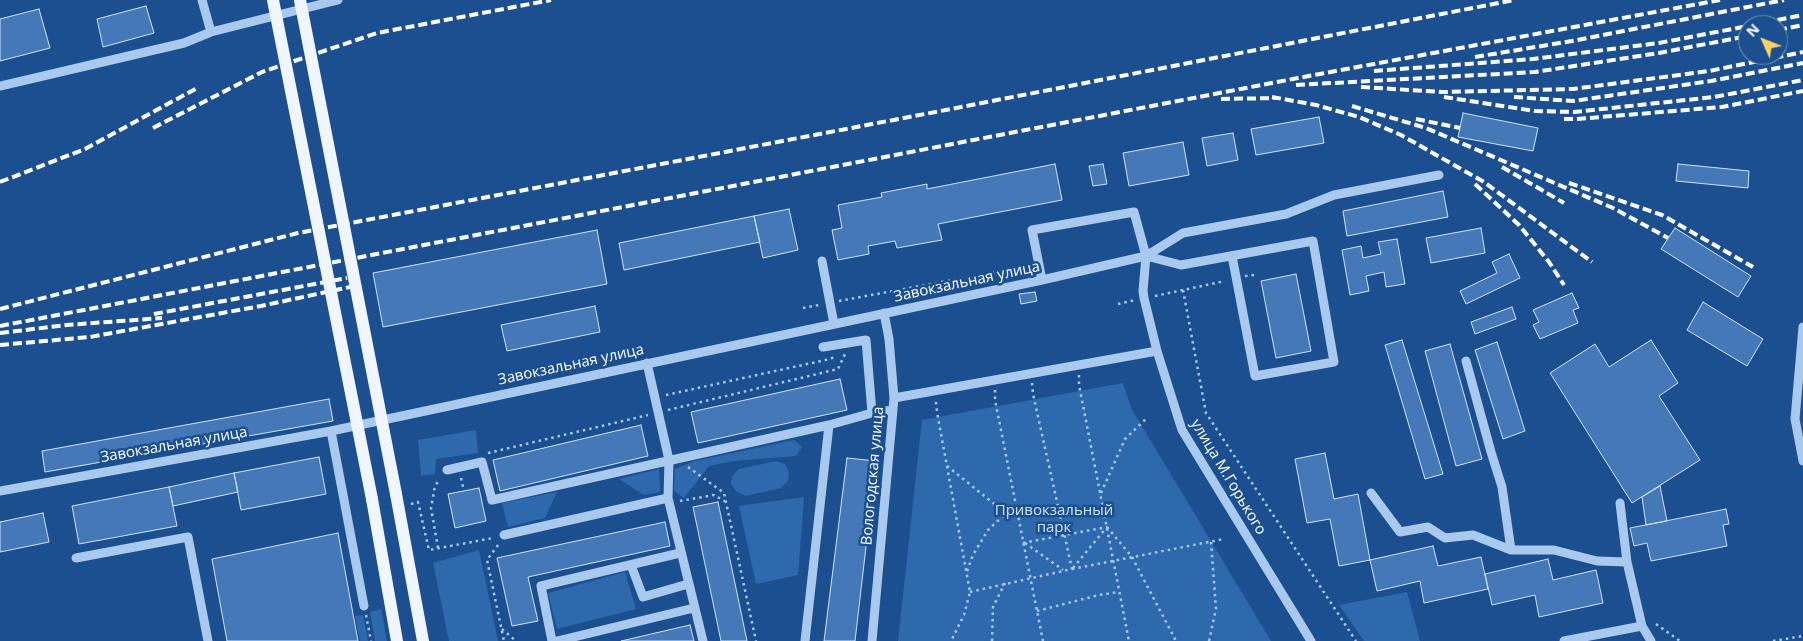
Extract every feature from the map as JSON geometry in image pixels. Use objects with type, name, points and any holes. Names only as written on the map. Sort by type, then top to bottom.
[{"type":"main road","points":[[273,0],[372,499],[397,641]]},
{"type":"main road","points":[[300,0],[423,641]]},
{"type":"street","points":[[202,0],[211,32]]},
{"type":"street","points":[[0,86],[184,43],[211,32],[338,0]]},
{"type":"street","points":[[1146,256],[1183,233],[1286,214],[1334,195],[1439,175]]},
{"type":"street","points":[[1042,280],[1032,230],[1134,212],[1146,256]]},
{"type":"street","points":[[1146,256],[1181,265],[1313,241],[1334,362],[1255,376],[1232,256]]},
{"type":"street","name":"Завокзальная улица","points":[[0,491],[331,431],[1042,280],[1146,256]]},
{"type":"street","name":"улица М.Горького","points":[[1146,256],[1143,291],[1157,351],[1182,430],[1311,641]]},
{"type":"street","points":[[822,261],[834,324]]},
{"type":"street","name":"Вологодская улица","points":[[872,641],[894,398],[889,339],[884,313]]},
{"type":"street","points":[[1803,327],[1795,419],[1803,461]]},
{"type":"street","points":[[823,347],[866,340],[872,413]]},
{"type":"street","points":[[894,398],[1157,351]]},
{"type":"street","points":[[1466,361],[1502,487],[1511,550]]},
{"type":"street","points":[[647,363],[673,459],[668,501],[703,641]]},
{"type":"street","points":[[447,470],[482,462],[492,500],[829,426],[872,413],[893,410]]},
{"type":"street","points":[[805,641],[829,426]]},
{"type":"street","points":[[331,431],[364,606]]},
{"type":"street","points":[[1371,493],[1400,532],[1428,527],[1445,538],[1473,535],[1511,550],[1554,550],[1596,561],[1627,562]]},
{"type":"street","points":[[504,535],[668,501]]},
{"type":"street","points":[[1620,503],[1627,562],[1642,626],[1651,641]]},
{"type":"street","points":[[76,558],[188,537],[208,641]]},
{"type":"street","points":[[552,641],[541,586],[680,553]]},
{"type":"street","points":[[631,565],[643,597],[688,584]]},
{"type":"street","points":[[556,641],[694,608]]},
{"type":"street","points":[[1564,641],[1642,626]]},
{"type":"path","points":[[803,308],[1039,264]]},
{"type":"path","points":[[1254,275],[1183,290],[1206,413],[1356,641]]},
{"type":"path","points":[[842,352],[848,348]]},
{"type":"path","points":[[655,398],[830,359],[836,355]]},
{"type":"path","points":[[1079,365],[1079,385],[1129,641]]},
{"type":"path","points":[[1032,373],[1032,394],[1072,569]]},
{"type":"path","points":[[995,380],[995,400],[1042,641]]},
{"type":"path","points":[[936,391],[937,412],[970,592],[964,615],[951,641]]},
{"type":"path","points":[[1100,494],[1125,439],[1147,418]]},
{"type":"path","points":[[673,459],[724,493],[756,641]]},
{"type":"path","points":[[946,465],[1008,515]]},
{"type":"path","points":[[438,548],[431,508],[435,486],[447,470]]},
{"type":"path","points":[[668,501],[714,495],[726,502]]},
{"type":"path","points":[[408,504],[418,502],[428,550],[504,535]]},
{"type":"path","points":[[966,572],[988,530],[1003,516],[1018,513]]},
{"type":"path","points":[[1023,542],[1107,527]]},
{"type":"path","points":[[1107,527],[1132,557],[1176,641]]},
{"type":"path","points":[[1072,569],[1107,527]]},
{"type":"path","points":[[504,535],[487,560],[504,641]]},
{"type":"path","points":[[970,592],[1113,560],[1224,539]]},
{"type":"path","points":[[1023,542],[1064,571]]},
{"type":"path","points":[[1209,641],[1216,609],[1211,542]]},
{"type":"path","points":[[992,641],[993,607],[1005,583]]},
{"type":"path","points":[[1037,611],[1099,595],[1119,592]]},
{"type":"path","points":[[364,606],[370,641]]},
{"type":"path","points":[[1656,624],[1680,641]]},
{"type":"path","points":[[501,628],[516,641]]},
{"type":"path","points":[[1774,641],[1803,636]]},
{"type":"green space","name":"Привокзальный парк","points":[[1123,383],[1131,408],[1271,641],[898,641],[922,420]]},
{"type":"green space","points":[[476,430],[478,453],[436,459],[435,474],[421,476],[418,440]]},
{"type":"green space","points":[[794,440],[802,447],[796,456],[733,461],[709,466],[684,498],[674,491],[675,469],[695,461]]},
{"type":"green space","points":[[776,461],[785,464],[789,472],[788,481],[781,488],[746,496],[737,492],[731,484],[732,476],[739,469]]},
{"type":"green space","points":[[659,469],[660,492],[644,495],[619,479]]},
{"type":"green space","points":[[557,492],[545,518],[508,527],[502,503]]},
{"type":"green space","points":[[804,497],[798,575],[756,584],[739,506]]},
{"type":"green space","points":[[479,550],[498,641],[449,641],[433,563]]},
{"type":"green space","points":[[625,572],[636,609],[557,629],[548,593]]},
{"type":"green space","points":[[1407,592],[1420,641],[1364,641],[1339,605]]},
{"type":"green space","points":[[381,609],[387,641],[375,641],[370,612]]},
{"type":"green space","points":[[363,615],[368,641],[360,641],[355,616]]},
{"type":"building","points":[[146,6],[154,33],[103,47],[97,19]]},
{"type":"building","points":[[39,9],[50,48],[0,61],[0,19]]},
{"type":"building","points":[[1463,113],[1538,128],[1533,151],[1458,137]]},
{"type":"building","points":[[1319,117],[1324,143],[1256,155],[1251,129]]},
{"type":"building","points":[[1233,133],[1238,160],[1207,166],[1202,138]]},
{"type":"building","points":[[1183,142],[1189,175],[1129,186],[1123,153]]},
{"type":"building","points":[[1055,164],[1062,200],[938,224],[942,240],[897,248],[895,241],[868,246],[869,254],[838,260],[832,230],[842,228],[838,205],[882,197],[881,193],[927,184],[927,189]]},
{"type":"building","points":[[1103,164],[1107,184],[1093,186],[1089,166]]},
{"type":"building","points":[[1678,164],[1749,171],[1748,188],[1676,181]]},
{"type":"building","points":[[1443,191],[1448,217],[1347,236],[1343,211]]},
{"type":"building","points":[[789,209],[798,250],[763,258],[754,216]]},
{"type":"building","points":[[754,216],[760,242],[624,270],[619,243]]},
{"type":"building","points":[[1481,228],[1485,253],[1431,263],[1426,238]]},
{"type":"building","points":[[1675,228],[1751,276],[1738,297],[1661,249]]},
{"type":"building","points":[[597,230],[607,284],[383,327],[373,273]]},
{"type":"building","points":[[1397,239],[1405,284],[1386,287],[1384,272],[1366,276],[1369,291],[1350,295],[1342,250],[1361,246],[1363,258],[1381,254],[1378,242]]},
{"type":"building","points":[[1509,254],[1520,278],[1466,304],[1460,291],[1497,273],[1492,262]]},
{"type":"building","points":[[1296,274],[1311,351],[1276,358],[1261,281]]},
{"type":"building","points":[[1035,292],[1037,301],[1021,304],[1019,294]]},
{"type":"building","points":[[1572,293],[1579,308],[1573,310],[1578,323],[1540,339],[1533,325],[1539,322],[1533,310]]},
{"type":"building","points":[[1703,302],[1763,339],[1747,366],[1687,330]]},
{"type":"building","points":[[595,306],[600,332],[507,351],[501,325]]},
{"type":"building","points":[[1512,307],[1516,319],[1475,334],[1471,322]]},
{"type":"building","points":[[1402,340],[1443,474],[1425,479],[1385,345]]},
{"type":"building","points":[[1651,340],[1678,383],[1659,396],[1700,460],[1632,503],[1550,373],[1595,344],[1609,367]]},
{"type":"building","points":[[1497,342],[1525,431],[1503,439],[1475,350]]},
{"type":"building","points":[[1450,344],[1482,459],[1456,466],[1425,351]]},
{"type":"building","points":[[840,379],[847,410],[698,443],[691,412]]},
{"type":"building","points":[[329,399],[333,421],[45,472],[42,451]]},
{"type":"building","points":[[641,425],[648,456],[500,491],[493,460]]},
{"type":"building","points":[[1325,453],[1334,499],[1358,494],[1370,560],[1339,566],[1330,519],[1307,523],[1295,459]]},
{"type":"building","points":[[319,457],[326,494],[241,510],[234,473]]},
{"type":"building","points":[[847,458],[876,461],[855,641],[824,641]]},
{"type":"building","points":[[234,473],[238,492],[173,506],[169,487]]},
{"type":"building","points":[[1660,486],[1667,521],[1646,525],[1642,497]]},
{"type":"building","points":[[169,487],[177,526],[79,544],[72,506]]},
{"type":"building","points":[[479,488],[486,521],[455,528],[448,494]]},
{"type":"building","points":[[718,502],[747,641],[721,641],[693,507]]},
{"type":"building","points":[[1726,509],[1729,524],[1723,525],[1727,546],[1651,561],[1647,543],[1634,546],[1630,528]]},
{"type":"building","points":[[43,513],[49,542],[0,552],[0,522]]},
{"type":"building","points":[[665,522],[670,546],[528,577],[538,621],[512,626],[497,558]]},
{"type":"building","points":[[338,533],[358,641],[227,641],[212,559]]},
{"type":"building","points":[[1433,546],[1438,566],[1481,557],[1488,589],[1424,603],[1420,581],[1377,591],[1370,560]]},
{"type":"building","points":[[1548,559],[1553,580],[1596,570],[1603,603],[1539,617],[1535,595],[1492,605],[1485,574]]},
{"type":"building","points":[[690,625],[694,641],[621,641]]},
{"type":"railway","points":[[153,128],[262,72],[377,33],[551,0]]},
{"type":"railway","points":[[0,309],[298,233],[1514,0]]},
{"type":"railway","points":[[0,326],[1298,78],[1720,0]]},
{"type":"railway","points":[[1475,57],[1572,41],[1784,0]]},
{"type":"railway","points":[[1788,18],[1803,15]]},
{"type":"railway","points":[[1788,28],[1803,25]]},
{"type":"railway","points":[[1374,71],[1533,59],[1659,43],[1738,28]]},
{"type":"railway","points":[[1296,85],[1535,72],[1659,53],[1738,38]]},
{"type":"railway","points":[[1361,87],[1443,92],[1573,89],[1709,71],[1803,52]]},
{"type":"railway","points":[[1514,97],[1573,101],[1711,81],[1803,63]]},
{"type":"railway","points":[[1444,97],[1535,111],[1574,112],[1714,97],[1803,80]]},
{"type":"railway","points":[[0,182],[85,149],[199,87]]},
{"type":"railway","points":[[1564,119],[1722,107],[1803,91]]},
{"type":"railway","points":[[1272,97],[1316,105],[1359,117],[1401,135],[1484,182],[1592,262]]},
{"type":"railway","points":[[1221,99],[1278,98]]},
{"type":"railway","points":[[1352,106],[1426,128],[1613,208],[1668,238]]},
{"type":"railway","points":[[1416,119],[1460,128]]},
{"type":"railway","points":[[1502,167],[1564,203]]},
{"type":"railway","points":[[1569,183],[1662,215],[1753,267]]},
{"type":"railway","points":[[1475,184],[1519,225],[1549,262],[1564,285]]},
{"type":"railway","points":[[154,314],[347,278]]},
{"type":"railway","points":[[0,345],[90,337],[261,306],[350,287]]},
{"type":"railway","points":[[0,333],[67,325],[162,318]]}]
